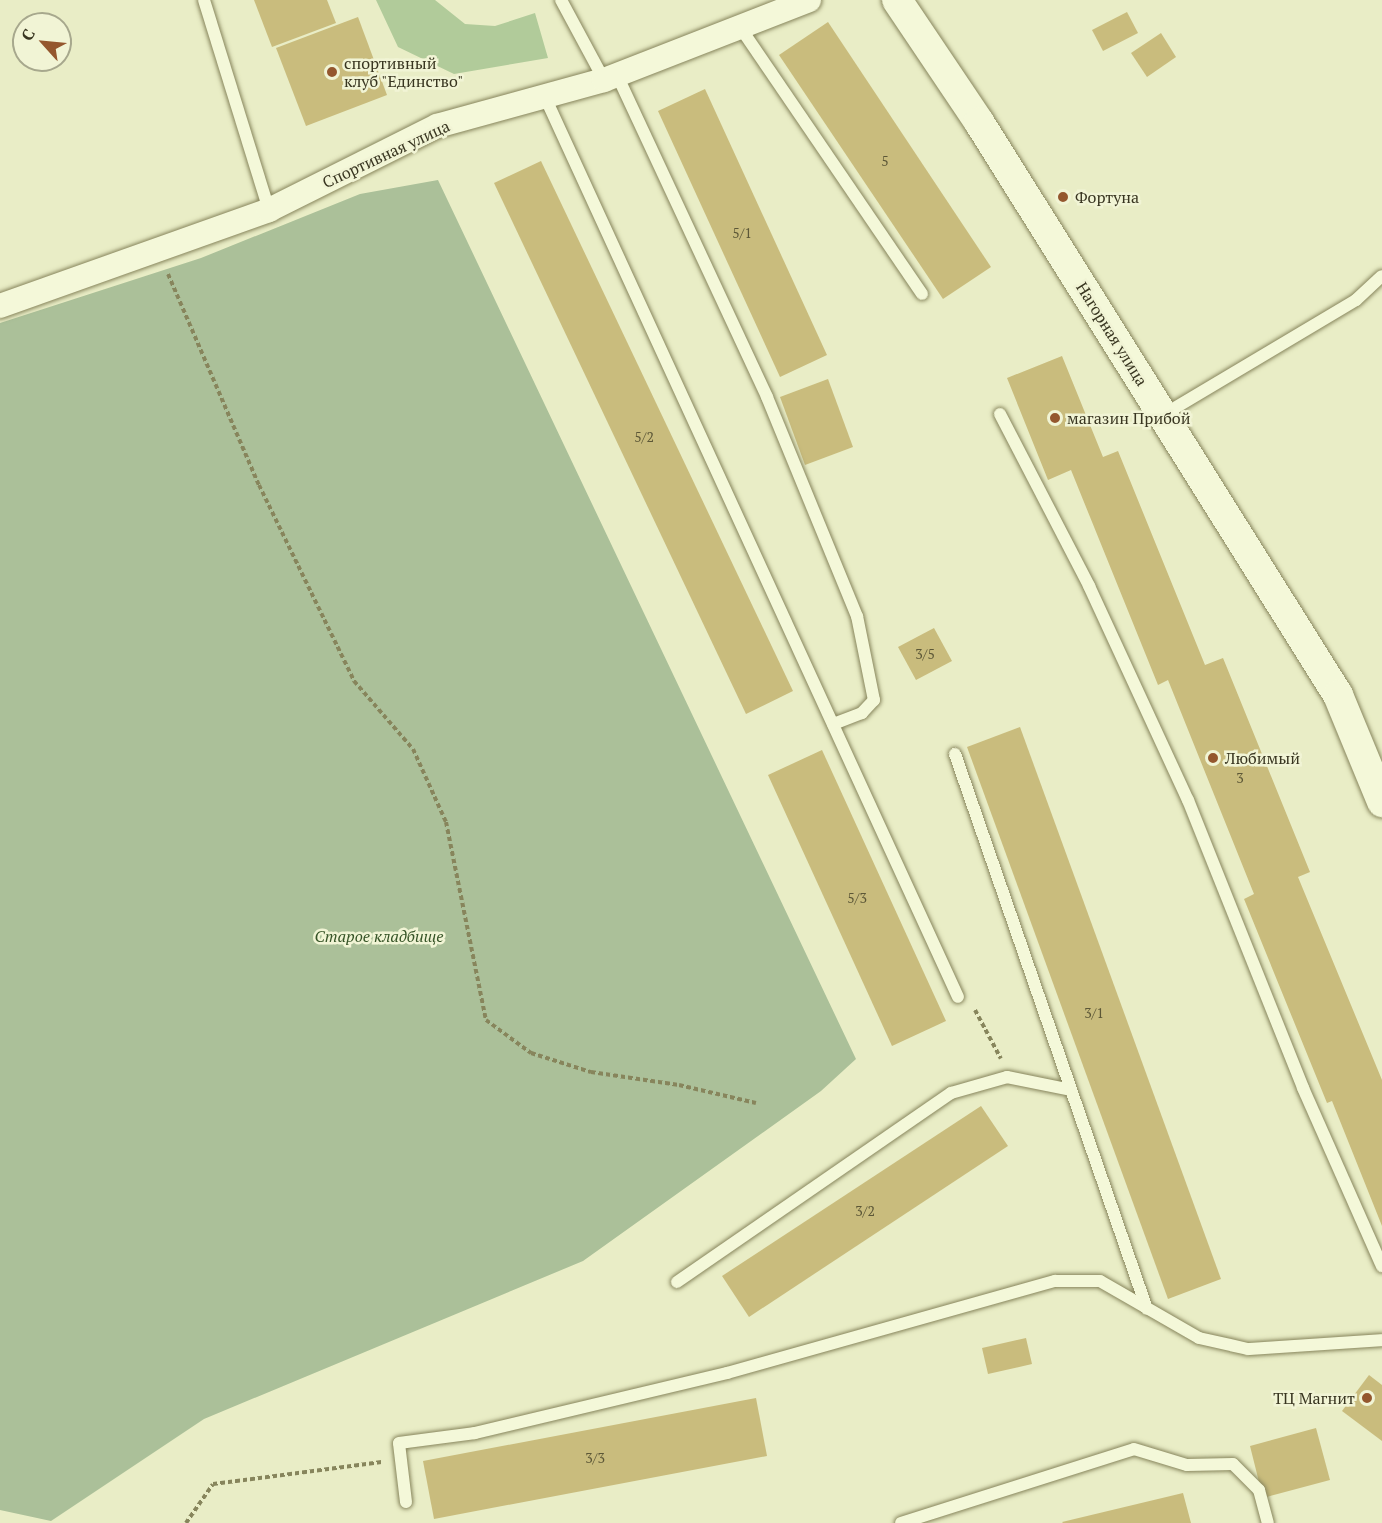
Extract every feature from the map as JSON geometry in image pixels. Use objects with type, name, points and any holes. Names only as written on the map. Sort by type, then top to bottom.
[{"type":"street","name":"Спортивная улица","points":[[0,306],[269,210],[437,126],[610,78],[809,0]]},
{"type":"street","name":"Нагорная улица","points":[[897,0],[979,122],[1338,695],[1382,802]]},
{"type":"lane","points":[[204,0],[269,210]]},
{"type":"lane","points":[[561,0],[610,78],[767,398],[857,616],[874,700],[862,714],[833,724]]},
{"type":"lane","points":[[740,27],[922,294]]},
{"type":"lane","points":[[545,97],[958,997]]},
{"type":"lane","points":[[1162,415],[1356,300],[1382,276]]},
{"type":"lane","points":[[1000,414],[1089,586],[1188,800],[1303,1088],[1382,1266]]},
{"type":"lane","points":[[954,754],[1147,1309]]},
{"type":"lane","points":[[677,1282],[951,1093],[1008,1077],[1071,1090]]},
{"type":"lane","points":[[406,1502],[399,1443],[475,1432],[727,1373],[1055,1281],[1100,1281],[1199,1338],[1248,1349],[1382,1340]]},
{"type":"lane","points":[[901,1523],[1134,1449],[1187,1465],[1233,1464],[1259,1490],[1268,1523]]},
{"type":"path","points":[[158,251],[259,485],[354,681],[413,749],[446,822],[486,1020],[531,1053],[591,1072],[679,1084],[756,1103]]},
{"type":"path","points":[[974,1009],[1004,1066]]},
{"type":"path","points":[[186,1523],[213,1485],[388,1461]]},
{"type":"green space","points":[[376,0],[435,0],[465,24],[495,26],[535,13],[548,58],[454,74],[398,47]]},
{"type":"green space","name":"Старое кладбище","points":[[438,180],[856,1059],[821,1091],[583,1261],[204,1419],[51,1521],[0,1510],[0,323],[201,258],[360,194]]},
{"type":"building","points":[[254,0],[327,0],[336,23],[272,47]]},
{"type":"building","points":[[1127,12],[1138,33],[1103,51],[1092,30]]},
{"type":"building","name":"спортивный клуб \"Единство\"","points":[[358,17],[387,95],[306,126],[276,48]]},
{"type":"building","points":[[828,22],[991,267],[943,299],[779,55]]},
{"type":"building","points":[[1161,33],[1176,57],[1147,77],[1131,53]]},
{"type":"building","points":[[705,89],[827,355],[780,377],[658,111]]},
{"type":"building","points":[[541,161],[793,691],[746,714],[494,183]]},
{"type":"building","points":[[1062,356],[1103,457],[1118,451],[1205,665],[1223,658],[1310,872],[1298,877],[1382,1080],[1382,1226],[1332,1101],[1327,1103],[1244,899],[1254,894],[1168,680],[1158,685],[1071,470],[1048,480],[1007,378]]},
{"type":"building","points":[[828,379],[853,447],[805,465],[780,397]]},
{"type":"building","points":[[934,628],[952,661],[916,680],[898,647]]},
{"type":"building","points":[[1020,727],[1221,1279],[1168,1299],[967,747]]},
{"type":"building","points":[[822,750],[946,1021],[892,1046],[768,775]]},
{"type":"building","points":[[981,1106],[1008,1146],[749,1317],[722,1276]]},
{"type":"building","points":[[1026,1338],[1032,1364],[988,1374],[982,1348]]},
{"type":"building","name":"ТЦ Магнит","points":[[1369,1375],[1382,1385],[1382,1441],[1342,1411]]},
{"type":"building","points":[[756,1398],[767,1456],[434,1519],[423,1461]]},
{"type":"building","points":[[1316,1428],[1330,1480],[1263,1498],[1250,1446]]},
{"type":"building","points":[[1183,1493],[1191,1523],[1062,1522]]},
{"type":"place","name":"спортивный клуб \"Единство\"","points":[[332,72]]},
{"type":"place","name":"Фортуна","points":[[1063,197]]},
{"type":"place","name":"магазин Прибой","points":[[1055,418]]},
{"type":"place","name":"Любимый","points":[[1213,758]]},
{"type":"place","name":"ТЦ Магнит","points":[[1367,1398]]}]
